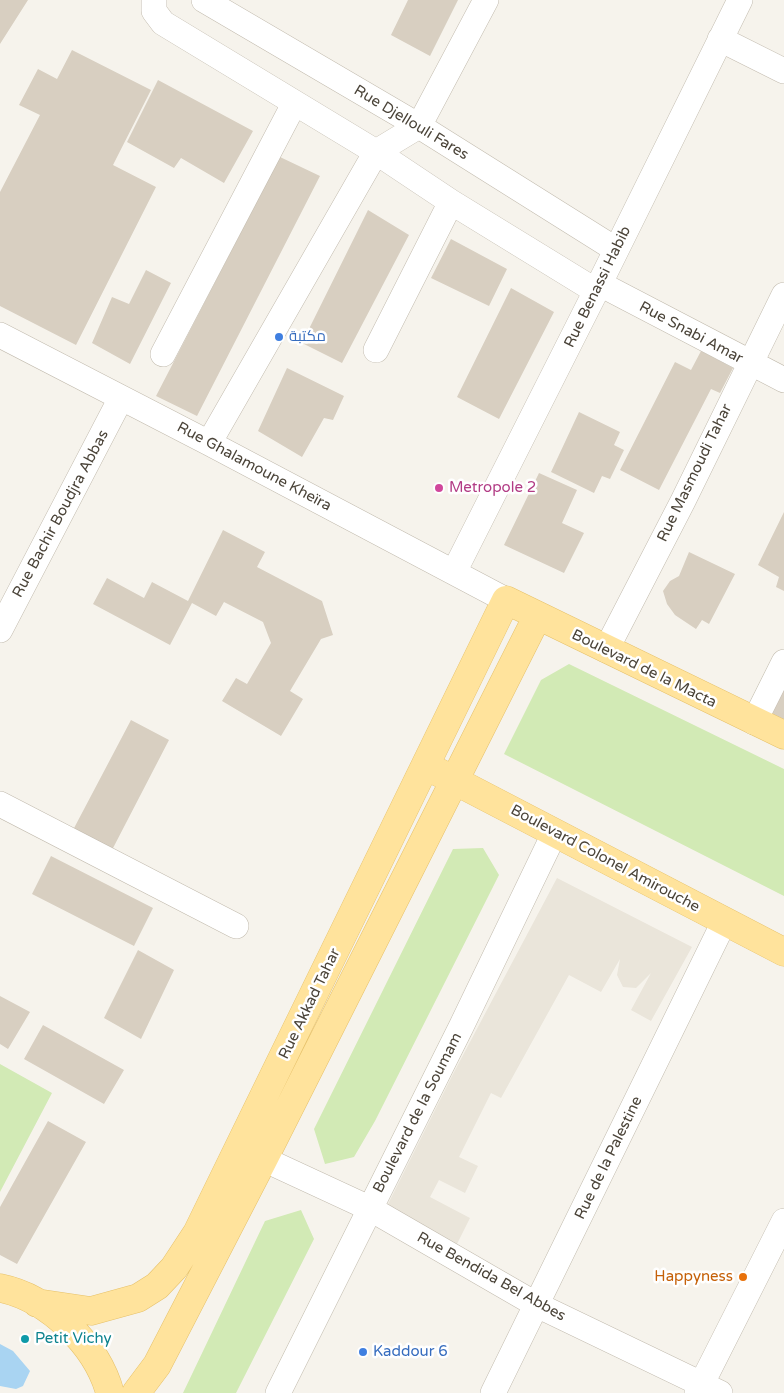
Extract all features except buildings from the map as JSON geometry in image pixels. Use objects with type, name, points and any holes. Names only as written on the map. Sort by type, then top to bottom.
[{"type":"main road","name":"Boulevard de la Macta","points":[[506,600],[536,617],[784,735]]},
{"type":"main road","name":"Rue Akkad Tahar","points":[[37,1303],[91,1312],[138,1298],[157,1286],[174,1268],[197,1233],[506,600]]},
{"type":"main road","name":"Rue Akkad Tahar","points":[[136,1393],[157,1365],[263,1160],[536,617]]},
{"type":"main road","name":"Boulevard Colonel Amirouche","points":[[426,765],[784,952]]},
{"type":"main road","points":[[0,1288],[37,1303],[66,1324],[90,1351],[108,1383],[110,1393]]},
{"type":"street","name":"Rue Snabi Amar","points":[[154,0],[154,12],[163,23],[376,152],[451,202],[598,288],[784,380]]},
{"type":"street","name":"Rue Djellouli Fares","points":[[204,0],[419,126],[615,249]]},
{"type":"street","points":[[209,443],[376,152],[419,126],[486,0]]},
{"type":"street","name":"Rue Benassi Habib","points":[[454,572],[598,288],[615,249],[740,0]]},
{"type":"street","points":[[720,39],[784,71]]},
{"type":"street","points":[[163,354],[294,104]]},
{"type":"street","points":[[376,350],[451,202]]},
{"type":"street","name":"Rue Masmoudi Tahar","points":[[606,650],[683,501],[784,295]]},
{"type":"street","name":"Rue Ghalamoune Kheïra","points":[[0,335],[506,600]]},
{"type":"street","name":"Rue Bachir Boudjra Abbas","points":[[0,630],[121,398]]},
{"type":"street","points":[[754,722],[784,662]]},
{"type":"street","points":[[0,804],[236,926]]},
{"type":"street","name":"Boulevard de la Soumam","points":[[278,1393],[369,1208],[462,1027],[554,832]]},
{"type":"street","name":"Rue de la Palestine","points":[[493,1393],[538,1305],[724,922]]},
{"type":"street","name":"Rue Bendida Bel Abbes","points":[[239,1147],[263,1160],[369,1208],[538,1305],[706,1390]]},
{"type":"street","points":[[706,1390],[784,1221]]},
{"type":"shaded area","points":[[557,878],[692,947],[651,1021],[631,1010],[651,973],[636,988],[623,987],[617,975],[620,959],[601,992],[569,975],[501,1098],[491,1093],[459,1157],[478,1166],[465,1193],[439,1180],[430,1197],[470,1218],[456,1246],[385,1210],[453,1074]]},
{"type":"green space","points":[[569,664],[784,769],[784,896],[504,754],[541,680]]},
{"type":"green space","points":[[483,848],[499,875],[375,1121],[354,1157],[325,1164],[314,1129],[453,849]]},
{"type":"green space","points":[[0,1064],[52,1093],[0,1192]]},
{"type":"green space","points":[[301,1210],[314,1239],[236,1393],[183,1393],[265,1221]]},
{"type":"water","points":[[0,1344],[13,1351],[30,1371],[23,1386],[16,1389],[0,1386]]},
{"type":"place","name":"مكتبة","points":[[279,337]]},
{"type":"place","name":"Metropole 2","points":[[439,488]]},
{"type":"place","name":"Happyness","points":[[743,1277]]},
{"type":"place","name":"Petit Vichy","points":[[25,1339]]},
{"type":"place","name":"Kaddour 6","points":[[363,1352]]}]
